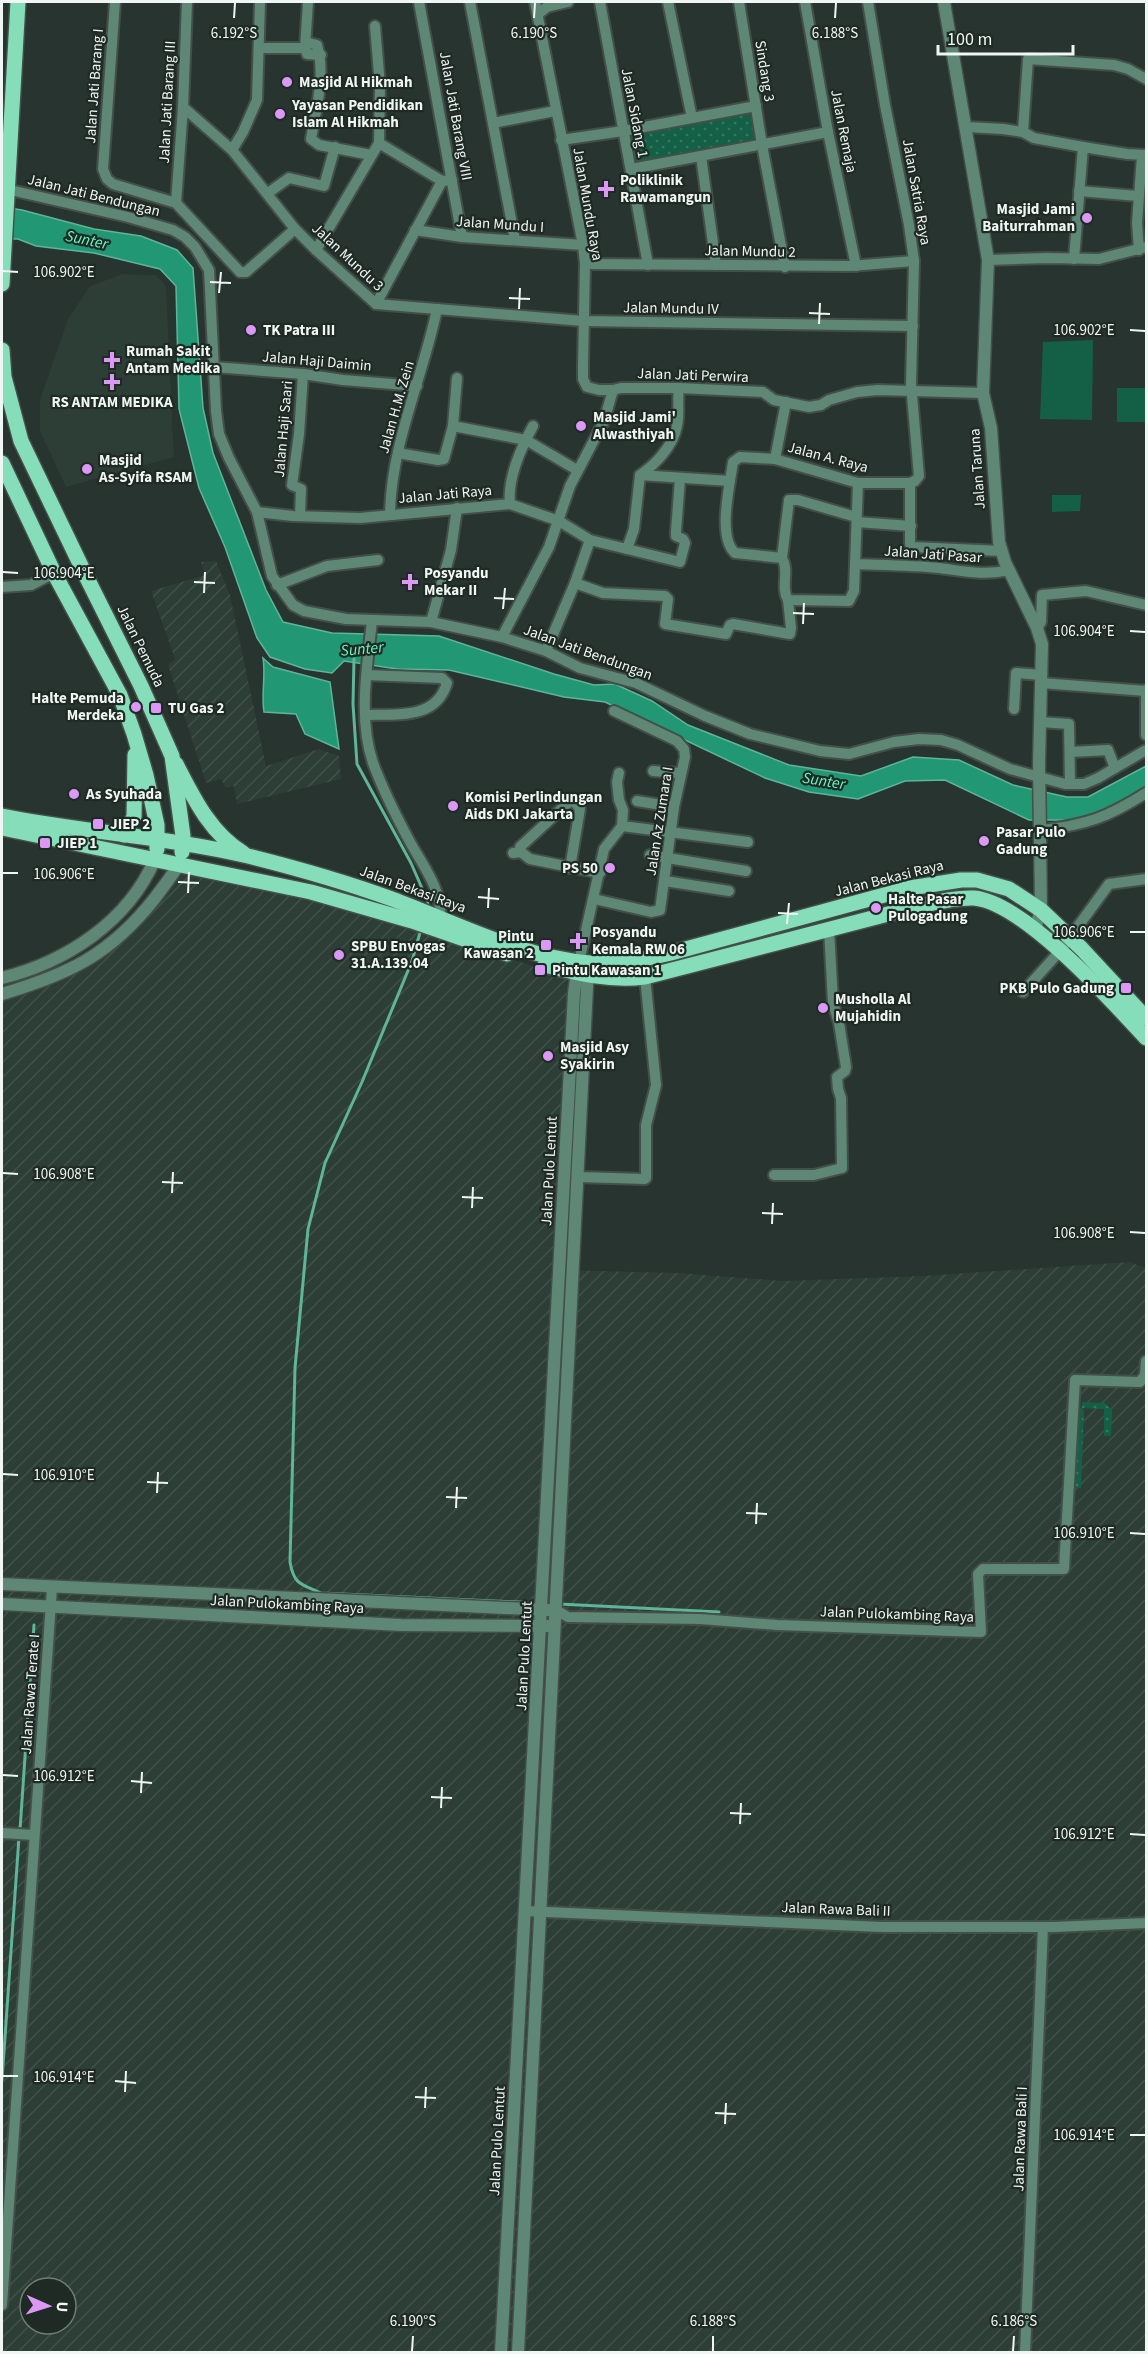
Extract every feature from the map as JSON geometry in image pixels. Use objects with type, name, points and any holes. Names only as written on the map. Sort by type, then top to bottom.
[{"type":"main road","points":[[2,284],[6,194],[7,71],[18,2]]},
{"type":"main road","name":"Jalan Pemuda","points":[[2,350],[4,377],[21,441],[141,686],[172,756],[184,844],[179,864]]},
{"type":"main road","points":[[2,463],[54,573],[114,684],[134,734],[148,785],[158,840],[155,859]]},
{"type":"main road","points":[[124,835],[134,818],[134,734]]},
{"type":"main road","points":[[172,756],[191,793],[219,835],[249,856]]},
{"type":"main road","name":"Jalan Bekasi Raya","points":[[5,822],[124,835],[249,856],[394,900],[413,915]]},
{"type":"main road","name":"Jalan Bekasi Raya","points":[[5,822],[155,859],[437,921],[527,960],[583,965],[655,957],[910,888],[961,880],[1000,885],[1019,894],[1041,910],[1146,1018]]},
{"type":"main road","name":"Jalan Bekasi Raya","points":[[583,965],[624,980],[645,977],[948,900],[974,898],[1006,909],[1035,929],[1060,951],[1146,1038]]},
{"type":"street","name":"Jalan Jati Barang I","points":[[115,2],[104,172],[113,184],[176,203]]},
{"type":"street","name":"Jalan Jati Barang III","points":[[176,203],[187,2]]},
{"type":"street","points":[[232,150],[243,132],[256,100],[260,2]]},
{"type":"street","points":[[305,45],[308,2]]},
{"type":"street","name":"Jalan Jati Barang VIII","points":[[419,2],[447,180],[462,237]]},
{"type":"street","points":[[470,2],[515,240]]},
{"type":"street","name":"Jalan Mundu Raya","points":[[535,2],[583,245],[585,264],[583,379],[587,387],[613,390]]},
{"type":"street","points":[[542,2],[562,3]]},
{"type":"street","name":"Jalan Sidang 1","points":[[600,2],[648,265]]},
{"type":"street","points":[[668,2],[692,118]]},
{"type":"street","name":"Sindang 3","points":[[739,2],[785,267]]},
{"type":"street","name":"Jalan Remaja","points":[[805,2],[828,132],[856,266]]},
{"type":"street","name":"Jalan Satria Raya","points":[[868,2],[914,261],[911,390]]},
{"type":"street","name":"Jalan Taruna","points":[[944,2],[988,260],[983,393],[991,428],[995,506],[1001,551],[1037,628],[1042,644],[1041,910],[1035,929]]},
{"type":"street","points":[[538,14],[547,7],[562,3]]},
{"type":"street","points":[[315,250],[379,143],[380,86],[375,27]]},
{"type":"street","points":[[259,48],[317,45],[321,55],[320,92],[311,139],[314,143],[371,154]]},
{"type":"street","points":[[1023,132],[1028,59],[1114,65],[1128,69],[1146,79]]},
{"type":"street","name":"Jalan Mundu 3","points":[[183,106],[232,150],[295,229],[315,250],[376,304],[583,321]]},
{"type":"street","points":[[561,140],[756,106]]},
{"type":"street","points":[[493,123],[555,111]]},
{"type":"street","points":[[967,127],[1023,132],[1034,138],[1144,155],[1137,223],[1143,249],[1099,259],[988,260]]},
{"type":"street","points":[[631,169],[828,132]]},
{"type":"street","points":[[376,304],[415,230],[447,180],[379,143]]},
{"type":"street","points":[[268,193],[289,178],[324,186],[335,147]]},
{"type":"street","points":[[1074,259],[1083,147]]},
{"type":"street","points":[[700,156],[716,265]]},
{"type":"street","points":[[1079,191],[1138,196]]},
{"type":"street","name":"Jalan Jati Bendungan","points":[[6,194],[128,217],[173,231],[185,237],[195,247],[209,270],[219,434],[257,512],[272,576],[292,604],[304,611],[372,624],[431,622],[502,637],[546,651],[580,668],[636,683],[705,716],[760,737],[820,751],[849,754],[894,742],[919,739],[941,740],[958,745],[1040,781],[1070,784]]},
{"type":"street","points":[[176,203],[240,273],[246,272],[295,229]]},
{"type":"street","name":"Jalan Mundu I","points":[[415,230],[462,237],[583,245]]},
{"type":"street","name":"Jalan Mundu 2","points":[[585,264],[785,267],[856,266],[914,261]]},
{"type":"street","name":"Jalan H.M. Zein","points":[[390,514],[390,491],[398,453],[437,309]]},
{"type":"street","name":"Jalan Mundu IV","points":[[583,321],[913,326]]},
{"type":"street","name":"Jalan Haji Daimin","points":[[214,367],[417,386]]},
{"type":"street","name":"Jalan Haji Saari","points":[[300,516],[302,489],[292,484],[299,434],[303,374]]},
{"type":"street","points":[[398,453],[444,459],[453,426],[457,378]]},
{"type":"street","points":[[627,549],[634,529],[640,475],[663,454],[675,432],[679,413],[677,402],[679,388]]},
{"type":"street","name":"Jalan Jati Perwira","points":[[613,390],[679,388],[763,392],[774,400],[809,407],[857,392],[911,390],[983,393]]},
{"type":"street","points":[[502,637],[549,547],[577,470],[606,416],[613,390]]},
{"type":"street","points":[[911,390],[919,466],[918,478],[910,483],[911,545],[1001,551]]},
{"type":"street","points":[[775,459],[786,402]]},
{"type":"street","points":[[453,426],[526,440],[577,470]]},
{"type":"street","points":[[510,504],[512,479],[533,426]]},
{"type":"street","name":"Jalan A. Raya","points":[[730,482],[733,462],[740,457],[775,459],[858,483],[910,483]]},
{"type":"street","points":[[640,475],[730,482],[726,505],[728,542],[731,550],[735,553],[782,558]]},
{"type":"street","name":"Jalan Jati Raya","points":[[257,512],[360,518],[510,504],[559,521],[590,540],[681,562],[685,543],[683,539],[676,536],[680,479]]},
{"type":"street","points":[[788,600],[849,601],[854,591],[858,483]]},
{"type":"street","points":[[575,583],[603,593],[665,596],[669,599],[664,621],[666,624],[726,634],[730,624],[733,624],[787,634],[790,633],[791,628],[788,600],[784,592],[785,564],[782,558],[788,501],[798,500],[857,520],[911,526]]},
{"type":"street","points":[[431,622],[446,570],[457,508]]},
{"type":"street","points":[[546,651],[575,583],[590,540]]},
{"type":"street","points":[[277,585],[327,566],[378,560]]},
{"type":"street","name":"Jalan Jati Pasar","points":[[855,564],[940,568],[970,573],[998,573],[1009,570]]},
{"type":"street","points":[[2,587],[31,585],[54,573]]},
{"type":"street","points":[[1037,628],[1041,622],[1042,595],[1086,591],[1146,605]]},
{"type":"street","points":[[372,624],[366,715],[372,760],[383,788],[440,903],[437,921]]},
{"type":"street","points":[[366,715],[418,712],[441,699],[447,683],[442,678],[367,673]]},
{"type":"street","points":[[1014,708],[1016,673],[1041,679],[1146,691],[1146,735]]},
{"type":"street","name":"Jalan Az Zumara I","points":[[594,899],[659,912],[674,807],[685,757],[683,747],[677,741],[614,711]]},
{"type":"street","points":[[1040,722],[1069,724],[1070,784],[1084,784],[1146,750]]},
{"type":"street","points":[[1071,752],[1108,750],[1115,768]]},
{"type":"street","points":[[653,771],[680,772]]},
{"type":"street","points":[[583,965],[604,850],[622,826],[623,810],[619,800],[617,782],[619,773]]},
{"type":"street","points":[[1041,826],[1080,825],[1096,820],[1119,810],[1146,793]]},
{"type":"street","points":[[570,868],[580,807],[576,802],[570,801],[522,845],[517,853],[530,859],[570,868],[600,873]]},
{"type":"street","points":[[637,801],[674,807]]},
{"type":"street","points":[[622,826],[748,842]]},
{"type":"street","points":[[650,855],[746,871]]},
{"type":"street","points":[[155,859],[149,874],[120,912],[82,944],[61,956],[3,978],[6,993],[58,975],[81,964],[115,941],[135,923],[179,864]]},
{"type":"street","points":[[1023,992],[1060,951],[1109,884],[1146,879]]},
{"type":"street","points":[[665,881],[729,891]]},
{"type":"street","points":[[120,912],[135,923]]},
{"type":"street","points":[[774,1175],[814,1175],[841,1169],[841,1098],[837,1077],[845,1071],[846,1067],[840,1023],[833,1003],[829,929]]},
{"type":"street","name":"Jalan Pulo Lentut","points":[[518,2352],[579,1177],[583,965]]},
{"type":"street","name":"Jalan Pulo Lentut","points":[[501,2352],[542,1604],[583,965]]},
{"type":"street","points":[[579,1177],[646,1178],[646,1125],[656,1085],[645,977]]},
{"type":"street","name":"Jalan Pulokambing Raya","points":[[2,1584],[52,1588],[542,1604],[557,1605],[568,1617],[700,1618],[777,1625],[981,1632],[978,1574],[983,1569],[1064,1569],[1075,1380],[1140,1382],[1145,1374],[1146,1361]]},
{"type":"street","name":"Jalan Rawa Terate I","points":[[2,2305],[21,2049],[29,1835],[52,1588]]},
{"type":"street","name":"Jalan Pulokambing Raya","points":[[2,1604],[401,1625],[555,1626]]},
{"type":"street","points":[[555,1626],[568,1617]]},
{"type":"street","points":[[4,1834],[29,1835]]},
{"type":"street","name":"Jalan Rawa Bali II","points":[[525,1911],[882,1927],[1043,1927],[1146,1923]]},
{"type":"street","name":"Jalan Rawa Bali I","points":[[1024,2352],[1043,1927]]},
{"type":"street","points":[[506,2262],[522,2263]]},
{"type":"shaded area","points":[[751,110],[756,143],[636,163],[630,131]]},
{"type":"shaded area","name":"Rumah Sakit Antam Medika","points":[[123,274],[155,275],[166,288],[174,457],[66,487],[40,431],[40,400],[68,319],[90,286]]},
{"type":"shaded area","points":[[1093,340],[1092,420],[1040,419],[1043,342]]},
{"type":"shaded area","points":[[1117,388],[1146,388],[1146,422],[1117,422]]},
{"type":"shaded area","points":[[1052,495],[1081,495],[1080,511],[1052,512]]},
{"type":"shaded area","points":[[216,561],[230,595],[266,766],[319,749],[339,756],[341,779],[237,804],[234,786],[226,788],[221,779],[206,783],[168,665],[175,659],[151,591],[205,575],[201,562]]},
{"type":"shaded area","points":[[176,872],[305,890],[569,978],[558,1270],[678,1273],[782,1281],[922,1276],[1129,1262],[1146,1268],[1146,2352],[2,2352],[2,993],[73,970],[134,921]]},
{"type":"shaded area","points":[[1082,1402],[1105,1403],[1112,1410],[1111,1436],[1104,1436],[1104,1409],[1082,1408]]},
{"type":"shaded area","points":[[1079,1409],[1084,1410],[1081,1488],[1075,1487]]},
{"type":"water","name":"Sunter","points":[[2,207],[94,229],[141,236],[177,250],[193,268],[203,408],[213,453],[266,590],[283,622],[332,633],[439,636],[594,685],[615,684],[652,701],[688,725],[789,765],[861,776],[913,757],[959,760],[1013,785],[1067,797],[1088,797],[1146,766],[1146,788],[1123,805],[1075,820],[1029,820],[945,780],[905,781],[858,799],[809,792],[765,778],[605,702],[564,697],[449,670],[397,669],[344,661],[332,673],[305,669],[270,657],[257,638],[225,547],[199,488],[179,409],[176,286],[160,269],[94,253],[36,246],[18,239],[2,239]]},
{"type":"water","points":[[263,658],[273,667],[330,682],[339,749],[305,734],[296,714],[264,712]]},
{"type":"waterway","name":"Sunter","points":[[354,659],[353,704],[357,764],[411,863],[428,902],[427,908]]},
{"type":"waterway","points":[[421,929],[412,961],[362,1082],[325,1163],[308,1229],[295,1368],[290,1562],[296,1580],[321,1593],[538,1603]]},
{"type":"waterway","points":[[559,1604],[719,1612]]},
{"type":"waterway","points":[[20,1830],[34,1625]]},
{"type":"waterway","points":[[2,2080],[19,1837]]},
{"type":"place","name":"Masjid Al Hikmah","points":[[287,82]]},
{"type":"place","name":"Yayasan Pendidikan Islam Al Hikmah","points":[[280,114]]},
{"type":"place","name":"Poliklinik Rawamangun","points":[[606,189]]},
{"type":"place","name":"Masjid Jami Baiturrahman","points":[[1087,218]]},
{"type":"place","name":"TK Patra III","points":[[251,330]]},
{"type":"place","name":"Rumah Sakit Antam Medika","points":[[112,360]]},
{"type":"place","name":"RS ANTAM MEDIKA","points":[[112,382]]},
{"type":"place","name":"Masjid Jami' Alwasthiyah","points":[[581,426]]},
{"type":"place","name":"Masjid As-Syifa RSAM","points":[[87,469]]},
{"type":"place","name":"Posyandu Mekar II","points":[[410,582]]},
{"type":"place","name":"Halte Pemuda Merdeka","points":[[136,707]]},
{"type":"place","name":"TU Gas 2","points":[[156,708]]},
{"type":"place","name":"As Syuhada","points":[[74,794]]},
{"type":"place","name":"Komisi Perlindungan Aids DKI Jakarta","points":[[453,806]]},
{"type":"place","name":"JIEP 2","points":[[98,824]]},
{"type":"place","name":"Pasar Pulo Gadung","points":[[984,841]]},
{"type":"place","name":"JIEP 1","points":[[45,843]]},
{"type":"place","name":"PS 50","points":[[610,868]]},
{"type":"place","name":"Halte Pasar Pulogadung","points":[[876,908]]},
{"type":"place","name":"Posyandu Kemala RW 06","points":[[578,941]]},
{"type":"place","name":"Pintu Kawasan 2","points":[[546,945]]},
{"type":"place","name":"SPBU Envogas 31.A.139.04","points":[[339,955]]},
{"type":"place","name":"Pintu Kawasan 1","points":[[540,970]]},
{"type":"place","name":"PKB Pulo Gadung","points":[[1126,988]]},
{"type":"place","name":"Musholla Al Mujahidin","points":[[823,1008]]},
{"type":"place","name":"Masjid Asy Syakirin","points":[[548,1056]]}]
